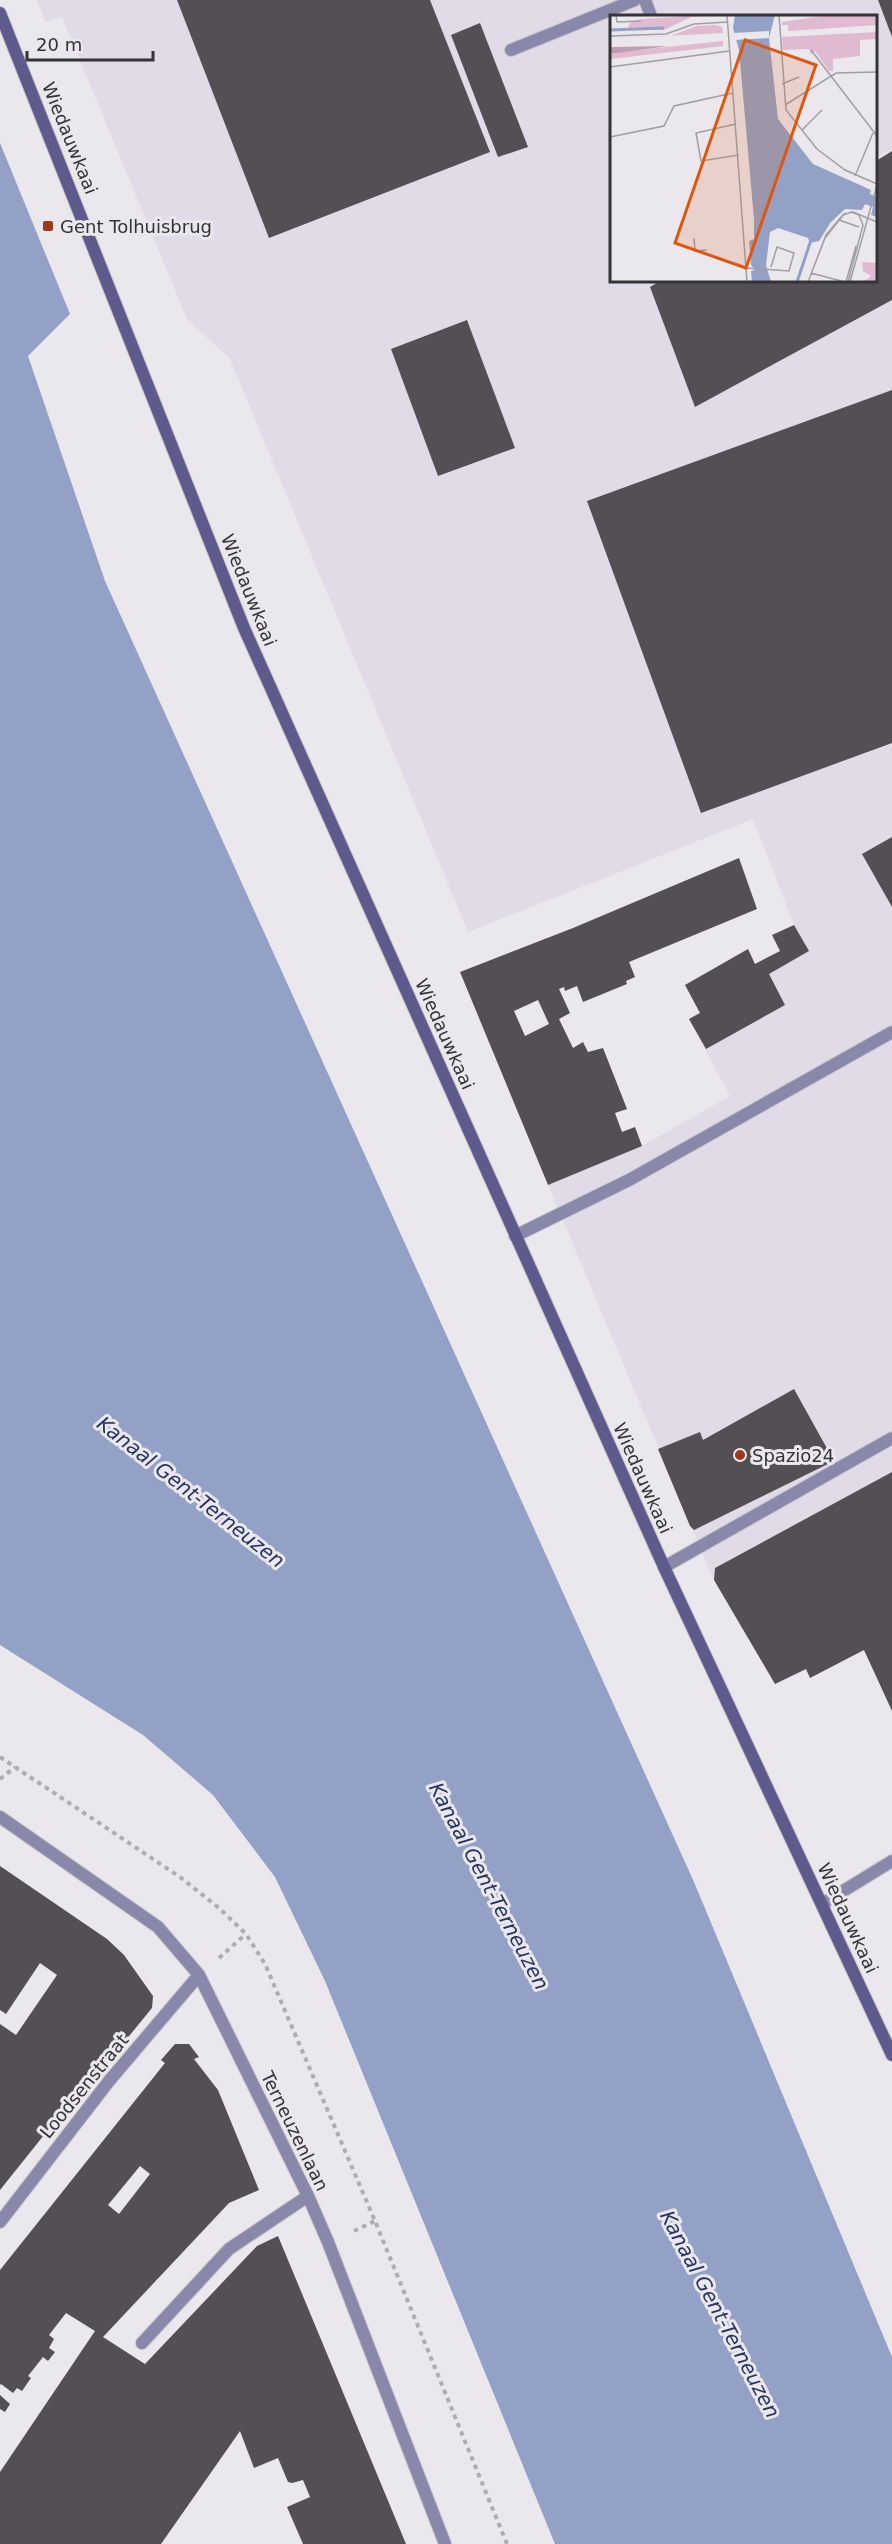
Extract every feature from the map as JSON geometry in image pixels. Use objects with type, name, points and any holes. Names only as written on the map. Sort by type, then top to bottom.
[{"type":"main road","name":"Wiedauwkaai","points":[[0,13],[244,628],[664,1568],[892,2055]]},
{"type":"street","points":[[511,50],[635,0]]},
{"type":"street","points":[[645,0],[651,15]]},
{"type":"street","points":[[515,1236],[629,1180],[892,1032]]},
{"type":"street","points":[[664,1568],[892,1438]]},
{"type":"street","name":"Terneuzenlaan","points":[[0,1817],[158,1927],[199,1975],[308,2196],[328,2242],[445,2544]]},
{"type":"street","points":[[822,1904],[892,1861]]},
{"type":"street","name":"Loodsenstraat","points":[[0,2222],[109,2081],[199,1975]]},
{"type":"street","points":[[142,2343],[229,2248],[308,2196]]},
{"type":"path","points":[[0,1757],[180,1877],[219,1908],[246,1934],[265,1964],[384,2244],[507,2544]]},
{"type":"path","points":[[0,1779],[15,1767]]},
{"type":"shaded area","points":[[37,0],[878,0],[892,37],[892,149],[877,157],[877,15],[610,15],[610,282],[660,282],[650,287],[695,407],[892,300],[892,1634],[810,1678],[806,1670],[775,1684],[714,1580],[548,1185],[642,1146],[730,1096],[689,1019],[809,951],[794,925],[753,819],[468,932],[230,359],[187,319],[62,17],[45,22]]},
{"type":"water","name":"Kanaal Gent-Terneuzen","points":[[0,143],[70,314],[28,356],[105,581],[694,1882],[892,2357],[892,2544],[555,2544],[325,1981],[275,1877],[213,1795],[143,1735],[0,1645]]},
{"type":"building","points":[[177,0],[430,0],[490,152],[269,238]]},
{"type":"building","points":[[878,0],[892,0],[892,37]]},
{"type":"building","points":[[480,23],[528,147],[498,157],[451,35]]},
{"type":"building","points":[[892,151],[892,300],[695,407],[650,287],[659,282],[877,282],[877,160]]},
{"type":"building","points":[[467,320],[515,448],[438,476],[391,349]]},
{"type":"building","points":[[892,390],[892,743],[701,813],[587,501]]},
{"type":"building","points":[[892,837],[892,907],[862,854]]},
{"type":"building","points":[[739,858],[757,909],[629,962],[635,977],[626,981],[627,984],[583,1002],[577,986],[565,991],[564,987],[559,989],[570,1013],[559,1019],[573,1048],[583,1042],[588,1052],[603,1048],[627,1109],[615,1113],[622,1132],[635,1127],[642,1146],[548,1185],[460,972],[573,928]],"holes":[[[538,1000],[549,1024],[525,1036],[514,1011]]]},
{"type":"building","points":[[794,925],[809,951],[769,974],[785,1005],[706,1049],[689,1019],[700,1013],[685,985],[748,949],[755,964],[780,951],[772,935]]},
{"type":"building","points":[[794,1389],[834,1461],[694,1530],[690,1526],[658,1449],[700,1432],[703,1440]]},
{"type":"building","points":[[892,1472],[892,1711],[864,1650],[810,1678],[806,1669],[775,1684],[714,1580],[715,1568]]},
{"type":"building","points":[[0,1866],[107,1939],[124,1955],[153,1996],[152,2008],[103,2068],[100,2065],[0,2190],[0,2024],[16,2035],[57,1975],[40,1963],[6,2014],[0,2010]]},
{"type":"building","points":[[175,2044],[189,2044],[199,2057],[194,2059],[218,2090],[259,2190],[229,2203],[103,2337],[145,2364],[257,2246],[278,2236],[406,2544],[303,2544],[287,2507],[310,2497],[303,2480],[288,2482],[278,2458],[254,2468],[240,2431],[161,2544],[0,2544],[0,2472],[95,2331],[66,2313],[49,2335],[54,2339],[49,2348],[55,2352],[48,2361],[43,2357],[28,2376],[31,2378],[22,2391],[17,2388],[13,2393],[0,2385],[0,2270],[165,2063],[161,2060]],"holes":[[[140,2166],[150,2174],[119,2214],[108,2205]]]},
{"type":"building","points":[[0,2395],[10,2404],[5,2412],[0,2409]]},
{"type":"place","name":"Gent Tolhuisbrug","points":[[48,226]]},
{"type":"place","name":"Spazio24","points":[[740,1455]]}]
